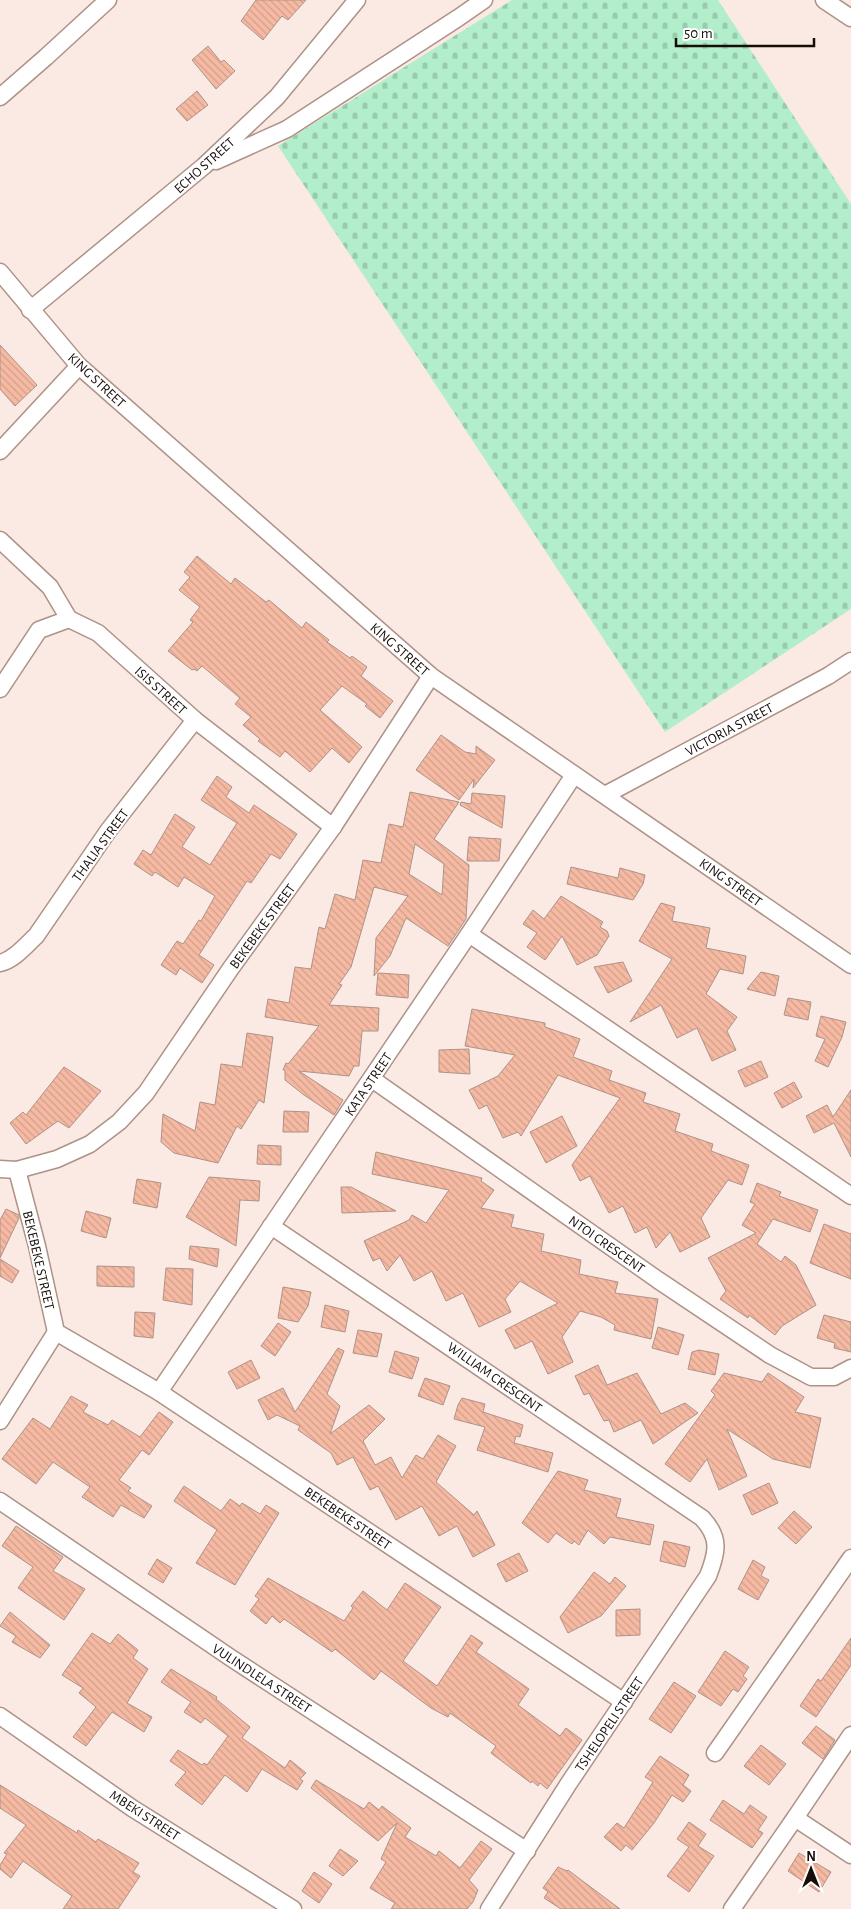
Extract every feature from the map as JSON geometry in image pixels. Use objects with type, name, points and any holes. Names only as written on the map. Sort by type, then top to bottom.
[{"type":"street","points":[[0,97],[108,0]]},
{"type":"street","name":"ECHO STREET","points":[[30,310],[204,166],[277,97],[357,0]]},
{"type":"street","points":[[204,166],[287,129],[484,0]]},
{"type":"street","points":[[824,0],[851,18]]},
{"type":"street","name":"KING STREET","points":[[0,272],[79,366],[431,676],[851,965]]},
{"type":"street","points":[[0,451],[79,366]]},
{"type":"street","points":[[0,540],[50,587],[69,619],[39,630],[0,689]]},
{"type":"street","name":"ISIS STREET","points":[[69,619],[98,633],[195,720],[333,827]]},
{"type":"street","name":"VICTORIA STREET","points":[[605,795],[828,676],[851,661]]},
{"type":"street","name":"BEKEBEKE STREET","points":[[431,676],[333,827],[231,968],[146,1093],[119,1122],[90,1144],[58,1159],[17,1170],[37,1246],[56,1332],[159,1392],[624,1702]]},
{"type":"street","name":"THALIA STREET","points":[[0,962],[4,962],[22,950],[36,936],[108,831],[195,720]]},
{"type":"street","name":"KATA STREET","points":[[159,1392],[372,1079],[574,775]]},
{"type":"street","points":[[469,934],[851,1196]]},
{"type":"street","name":"NTOI CRESCENT","points":[[372,1079],[658,1280],[770,1355],[811,1377],[834,1377],[851,1368]]},
{"type":"street","points":[[0,1169],[17,1170]]},
{"type":"street","name":"WILLIAM CRESCENT","points":[[271,1226],[702,1518],[714,1534]]},
{"type":"street","points":[[0,1422],[56,1332]]},
{"type":"street","name":"VULINDLELA STREET","points":[[0,1502],[231,1658],[526,1851]]},
{"type":"street","name":"TSHELOPELI STREET","points":[[489,1909],[569,1783],[708,1576],[716,1557],[714,1534]]},
{"type":"street","points":[[714,1754],[851,1558]]},
{"type":"street","name":"MBEKI STREET","points":[[0,1716],[132,1808],[293,1909]]},
{"type":"street","points":[[732,1909],[851,1735]]},
{"type":"street","points":[[795,1818],[851,1855]]},
{"type":"green space","points":[[512,0],[718,0],[851,204],[851,609],[665,732],[278,146]]},
{"type":"building","points":[[256,0],[306,0],[288,20],[282,16],[263,40],[241,21]]},
{"type":"building","points":[[208,46],[221,62],[224,60],[235,71],[216,89],[192,60]]},
{"type":"building","points":[[197,91],[208,105],[187,121],[176,109]]},
{"type":"building","points":[[0,345],[37,385],[15,406],[0,389]]},
{"type":"building","points":[[197,556],[231,584],[235,578],[266,602],[269,600],[302,628],[306,622],[329,640],[327,642],[367,667],[361,676],[393,701],[380,718],[365,706],[367,704],[342,686],[320,710],[362,747],[349,763],[332,748],[310,772],[285,751],[280,757],[258,741],[260,739],[243,725],[251,717],[235,704],[240,698],[202,666],[197,671],[192,670],[168,651],[193,622],[190,620],[200,607],[179,590],[190,577],[184,572]]},
{"type":"building","points":[[441,735],[465,752],[476,754],[476,746],[495,760],[473,788],[474,779],[459,800],[416,770]]},
{"type":"building","points":[[217,776],[232,787],[226,797],[249,813],[254,805],[297,834],[280,859],[271,854],[251,883],[247,881],[199,955],[214,965],[202,983],[180,968],[176,975],[161,965],[177,941],[183,944],[199,920],[201,921],[215,896],[184,877],[178,887],[155,872],[152,876],[134,864],[143,850],[151,855],[175,814],[195,827],[182,847],[210,865],[237,823],[201,800]]},
{"type":"building","points":[[410,792],[459,802],[434,839],[469,865],[466,919],[448,946],[406,918],[390,956],[374,976],[376,938],[408,896],[374,887],[351,967],[339,984],[342,985],[329,1005],[379,1008],[378,1031],[362,1031],[359,1066],[354,1066],[349,1076],[299,1071],[343,1100],[334,1115],[285,1080],[285,1070],[283,1070],[286,1063],[288,1064],[319,1026],[265,1017],[268,999],[289,1003],[295,967],[311,969],[319,927],[325,929],[335,894],[355,900],[363,860],[381,863],[389,824],[403,827]],"holes":[[[415,844],[444,864],[442,895],[409,874]]]},
{"type":"building","points":[[472,793],[505,796],[502,828],[460,805],[461,802],[471,804]]},
{"type":"building","points":[[469,837],[501,839],[499,861],[467,861]]},
{"type":"building","points":[[571,867],[618,878],[620,868],[645,875],[643,884],[633,900],[567,884]]},
{"type":"building","points":[[561,896],[603,922],[600,927],[607,931],[609,936],[597,955],[577,965],[562,936],[545,960],[527,947],[537,933],[523,924],[533,910],[544,919]]},
{"type":"building","points":[[661,903],[675,907],[672,921],[710,928],[706,948],[746,956],[743,974],[720,969],[706,994],[737,1017],[727,1031],[736,1050],[712,1061],[697,1028],[677,1038],[661,1005],[630,1022],[672,959],[639,941]]},
{"type":"building","points":[[623,962],[632,981],[608,993],[594,967]]},
{"type":"building","points":[[761,972],[779,976],[775,996],[747,989]]},
{"type":"building","points":[[378,973],[409,975],[408,998],[376,995]]},
{"type":"building","points":[[788,998],[811,1002],[808,1020],[784,1015]]},
{"type":"building","points":[[472,1009],[545,1023],[545,1027],[580,1039],[573,1057],[612,1071],[609,1080],[646,1093],[643,1102],[680,1114],[675,1131],[713,1144],[711,1151],[749,1165],[742,1185],[728,1180],[701,1218],[710,1237],[680,1252],[670,1232],[656,1248],[647,1227],[635,1233],[623,1206],[609,1213],[590,1176],[580,1181],[572,1165],[620,1098],[558,1075],[521,1136],[518,1132],[503,1138],[487,1105],[479,1109],[469,1090],[498,1076],[515,1055],[465,1046]]},
{"type":"building","points":[[821,1016],[846,1022],[842,1037],[828,1067],[815,1061],[825,1039],[816,1036]]},
{"type":"building","points":[[247,1033],[273,1037],[264,1103],[259,1100],[241,1129],[237,1126],[218,1163],[174,1153],[161,1142],[163,1114],[195,1131],[200,1102],[215,1105],[221,1064],[242,1067]]},
{"type":"building","points":[[469,1049],[470,1074],[439,1072],[439,1050]]},
{"type":"building","points":[[761,1061],[768,1077],[745,1087],[738,1071]]},
{"type":"building","points":[[64,1067],[101,1091],[69,1128],[58,1121],[26,1144],[10,1123],[23,1112],[26,1115]]},
{"type":"building","points":[[794,1082],[802,1097],[782,1108],[774,1093]]},
{"type":"building","points":[[851,1090],[851,1157],[834,1123],[814,1133],[806,1116],[827,1105],[833,1117]]},
{"type":"building","points":[[284,1111],[309,1112],[308,1132],[283,1132]]},
{"type":"building","points":[[562,1116],[577,1146],[546,1163],[530,1132]]},
{"type":"building","points":[[258,1145],[281,1146],[281,1165],[257,1164]]},
{"type":"building","points":[[376,1152],[482,1178],[481,1181],[494,1190],[481,1208],[514,1215],[511,1227],[544,1234],[541,1251],[581,1260],[579,1274],[618,1282],[615,1293],[658,1299],[651,1339],[614,1330],[615,1325],[601,1317],[580,1311],[562,1337],[573,1362],[548,1374],[532,1341],[515,1349],[505,1330],[558,1303],[520,1281],[505,1299],[511,1312],[479,1327],[463,1293],[446,1301],[432,1271],[414,1281],[400,1255],[387,1271],[380,1258],[373,1261],[364,1241],[409,1220],[412,1215],[426,1223],[449,1190],[372,1174]]},
{"type":"building","points":[[209,1177],[260,1181],[259,1201],[240,1200],[236,1246],[186,1217]]},
{"type":"building","points":[[137,1179],[161,1183],[157,1208],[133,1203]]},
{"type":"building","points":[[757,1183],[781,1192],[779,1196],[818,1210],[810,1232],[773,1219],[757,1244],[781,1262],[785,1256],[796,1265],[816,1305],[782,1326],[775,1335],[749,1315],[748,1318],[720,1299],[726,1291],[708,1258],[756,1233],[742,1225],[755,1204],[750,1202]]},
{"type":"building","points":[[341,1187],[351,1187],[396,1211],[342,1213]]},
{"type":"building","points":[[6,1209],[19,1215],[19,1218],[0,1258],[0,1220]]},
{"type":"building","points":[[86,1211],[111,1218],[106,1238],[81,1231]]},
{"type":"building","points":[[824,1224],[851,1234],[851,1279],[810,1263]]},
{"type":"building","points":[[190,1246],[219,1249],[217,1267],[189,1259]]},
{"type":"building","points":[[0,1259],[19,1271],[12,1283],[0,1276]]},
{"type":"building","points":[[97,1266],[134,1267],[134,1287],[97,1286]]},
{"type":"building","points":[[166,1268],[193,1269],[192,1305],[163,1300]]},
{"type":"building","points":[[283,1287],[311,1292],[308,1306],[298,1322],[278,1318]]},
{"type":"building","points":[[325,1305],[349,1311],[345,1332],[321,1327]]},
{"type":"building","points":[[135,1312],[155,1313],[153,1338],[134,1336]]},
{"type":"building","points":[[824,1315],[851,1322],[851,1352],[834,1348],[835,1343],[817,1338]]},
{"type":"building","points":[[278,1323],[291,1332],[275,1356],[261,1346]]},
{"type":"building","points":[[658,1327],[684,1335],[678,1355],[652,1348]]},
{"type":"building","points":[[358,1330],[382,1334],[377,1357],[353,1353]]},
{"type":"building","points":[[338,1348],[344,1351],[327,1394],[340,1406],[330,1434],[369,1405],[385,1419],[363,1441],[375,1465],[391,1457],[402,1478],[416,1455],[423,1459],[438,1435],[456,1446],[436,1482],[474,1515],[477,1511],[495,1545],[473,1557],[457,1526],[439,1536],[422,1506],[396,1520],[378,1486],[370,1490],[353,1457],[337,1465],[331,1453],[298,1430],[300,1426],[277,1415],[268,1420],[258,1400],[283,1388],[295,1412]]},
{"type":"building","points":[[699,1350],[719,1354],[715,1375],[688,1369],[692,1352]]},
{"type":"building","points":[[395,1351],[419,1358],[412,1379],[389,1372]]},
{"type":"building","points":[[251,1360],[260,1378],[237,1389],[228,1372]]},
{"type":"building","points":[[598,1365],[607,1385],[637,1373],[661,1414],[685,1403],[698,1413],[653,1444],[641,1420],[614,1432],[609,1420],[604,1421],[589,1393],[584,1395],[575,1376]]},
{"type":"building","points":[[724,1373],[762,1382],[768,1373],[804,1397],[795,1412],[821,1418],[810,1468],[773,1459],[727,1429],[747,1476],[719,1490],[707,1459],[690,1482],[665,1464],[715,1395],[711,1391]]},
{"type":"building","points":[[425,1378],[450,1386],[443,1405],[418,1396]]},
{"type":"building","points":[[71,1396],[88,1405],[83,1412],[108,1425],[112,1420],[140,1437],[159,1412],[173,1422],[149,1455],[142,1450],[119,1480],[131,1488],[128,1491],[152,1506],[144,1518],[121,1505],[113,1517],[82,1497],[90,1487],[53,1462],[36,1484],[2,1459],[33,1418],[50,1429]]},
{"type":"building","points":[[462,1398],[485,1404],[483,1412],[523,1425],[520,1437],[516,1436],[514,1443],[553,1453],[548,1472],[477,1450],[485,1427],[454,1419]]},
{"type":"building","points":[[558,1471],[588,1480],[584,1490],[621,1499],[616,1517],[654,1525],[650,1545],[610,1537],[604,1544],[588,1530],[579,1545],[574,1541],[572,1544],[556,1533],[548,1543],[522,1523]]},
{"type":"building","points":[[769,1483],[778,1503],[752,1515],[743,1495]]},
{"type":"building","points":[[184,1486],[221,1511],[230,1499],[240,1506],[242,1503],[260,1514],[266,1505],[279,1513],[235,1585],[196,1563],[217,1530],[174,1501]]},
{"type":"building","points":[[794,1511],[812,1527],[796,1544],[778,1528]]},
{"type":"building","points":[[16,1526],[63,1557],[53,1571],[85,1589],[64,1620],[18,1588],[33,1567],[2,1546]]},
{"type":"building","points":[[664,1541],[690,1547],[685,1567],[660,1561]]},
{"type":"building","points":[[519,1553],[528,1571],[506,1582],[497,1564]]},
{"type":"building","points":[[157,1559],[172,1568],[163,1583],[148,1574]]},
{"type":"building","points":[[753,1560],[765,1567],[761,1576],[769,1580],[758,1600],[738,1589]]},
{"type":"building","points":[[594,1572],[610,1584],[615,1577],[626,1586],[601,1616],[568,1633],[560,1617]]},
{"type":"building","points":[[268,1578],[344,1621],[353,1608],[351,1606],[363,1591],[387,1610],[405,1583],[441,1607],[403,1661],[437,1686],[471,1635],[483,1643],[476,1652],[529,1689],[518,1705],[560,1736],[566,1728],[582,1740],[547,1789],[540,1783],[538,1786],[532,1781],[531,1783],[491,1753],[496,1746],[450,1713],[448,1717],[431,1708],[381,1671],[374,1680],[335,1649],[332,1652],[284,1619],[280,1623],[272,1616],[266,1624],[250,1611],[259,1599],[255,1596]]},
{"type":"building","points":[[640,1609],[640,1635],[616,1636],[616,1610]]},
{"type":"building","points":[[10,1612],[50,1645],[40,1658],[12,1642],[16,1636],[0,1626]]},
{"type":"building","points":[[92,1633],[110,1644],[118,1634],[138,1650],[133,1658],[148,1669],[127,1703],[152,1717],[144,1732],[112,1712],[86,1746],[73,1737],[96,1707],[79,1693],[83,1688],[62,1675]]},
{"type":"building","points":[[851,1638],[851,1665],[816,1717],[800,1706],[818,1679],[821,1681]]},
{"type":"building","points":[[725,1651],[749,1667],[743,1676],[747,1679],[738,1692],[733,1689],[721,1706],[698,1692]]},
{"type":"building","points":[[171,1669],[217,1697],[216,1699],[250,1727],[242,1738],[285,1768],[290,1760],[306,1773],[300,1779],[303,1781],[297,1790],[262,1769],[247,1792],[225,1775],[202,1805],[175,1785],[186,1772],[170,1761],[178,1750],[202,1765],[204,1763],[207,1765],[228,1736],[205,1718],[201,1723],[184,1712],[191,1702],[161,1682]]},
{"type":"building","points":[[674,1682],[696,1696],[671,1733],[649,1719]]},
{"type":"building","points":[[816,1726],[835,1740],[823,1759],[802,1743]]},
{"type":"building","points":[[761,1745],[786,1764],[769,1785],[744,1766]]},
{"type":"building","points":[[660,1756],[689,1775],[683,1785],[691,1791],[683,1802],[672,1795],[654,1823],[632,1850],[626,1845],[621,1851],[604,1837],[617,1823],[624,1828],[653,1782],[645,1777]]},
{"type":"building","points":[[316,1780],[364,1809],[369,1802],[379,1810],[382,1806],[411,1828],[405,1837],[436,1856],[439,1851],[460,1868],[481,1841],[492,1849],[469,1880],[478,1890],[473,1902],[467,1909],[391,1909],[395,1903],[370,1888],[386,1862],[381,1859],[397,1823],[378,1841],[311,1788]]},
{"type":"building","points":[[0,1785],[77,1833],[78,1830],[96,1842],[98,1839],[139,1863],[133,1872],[140,1876],[118,1909],[63,1909],[72,1896],[23,1861],[11,1878],[0,1869],[0,1865],[7,1854],[4,1853],[26,1825],[0,1808]]},
{"type":"building","points":[[723,1800],[744,1814],[750,1805],[767,1817],[758,1830],[763,1833],[752,1848],[710,1820]]},
{"type":"building","points":[[689,1822],[706,1834],[698,1846],[714,1856],[689,1892],[667,1876],[689,1847],[677,1839]]},
{"type":"building","points":[[340,1849],[358,1861],[343,1876],[329,1866]]},
{"type":"building","points":[[799,1853],[831,1872],[819,1892],[788,1871]]},
{"type":"building","points":[[558,1867],[568,1870],[620,1909],[561,1909],[544,1898],[548,1892],[543,1888]]},
{"type":"building","points":[[314,1872],[332,1884],[319,1903],[302,1891]]}]
